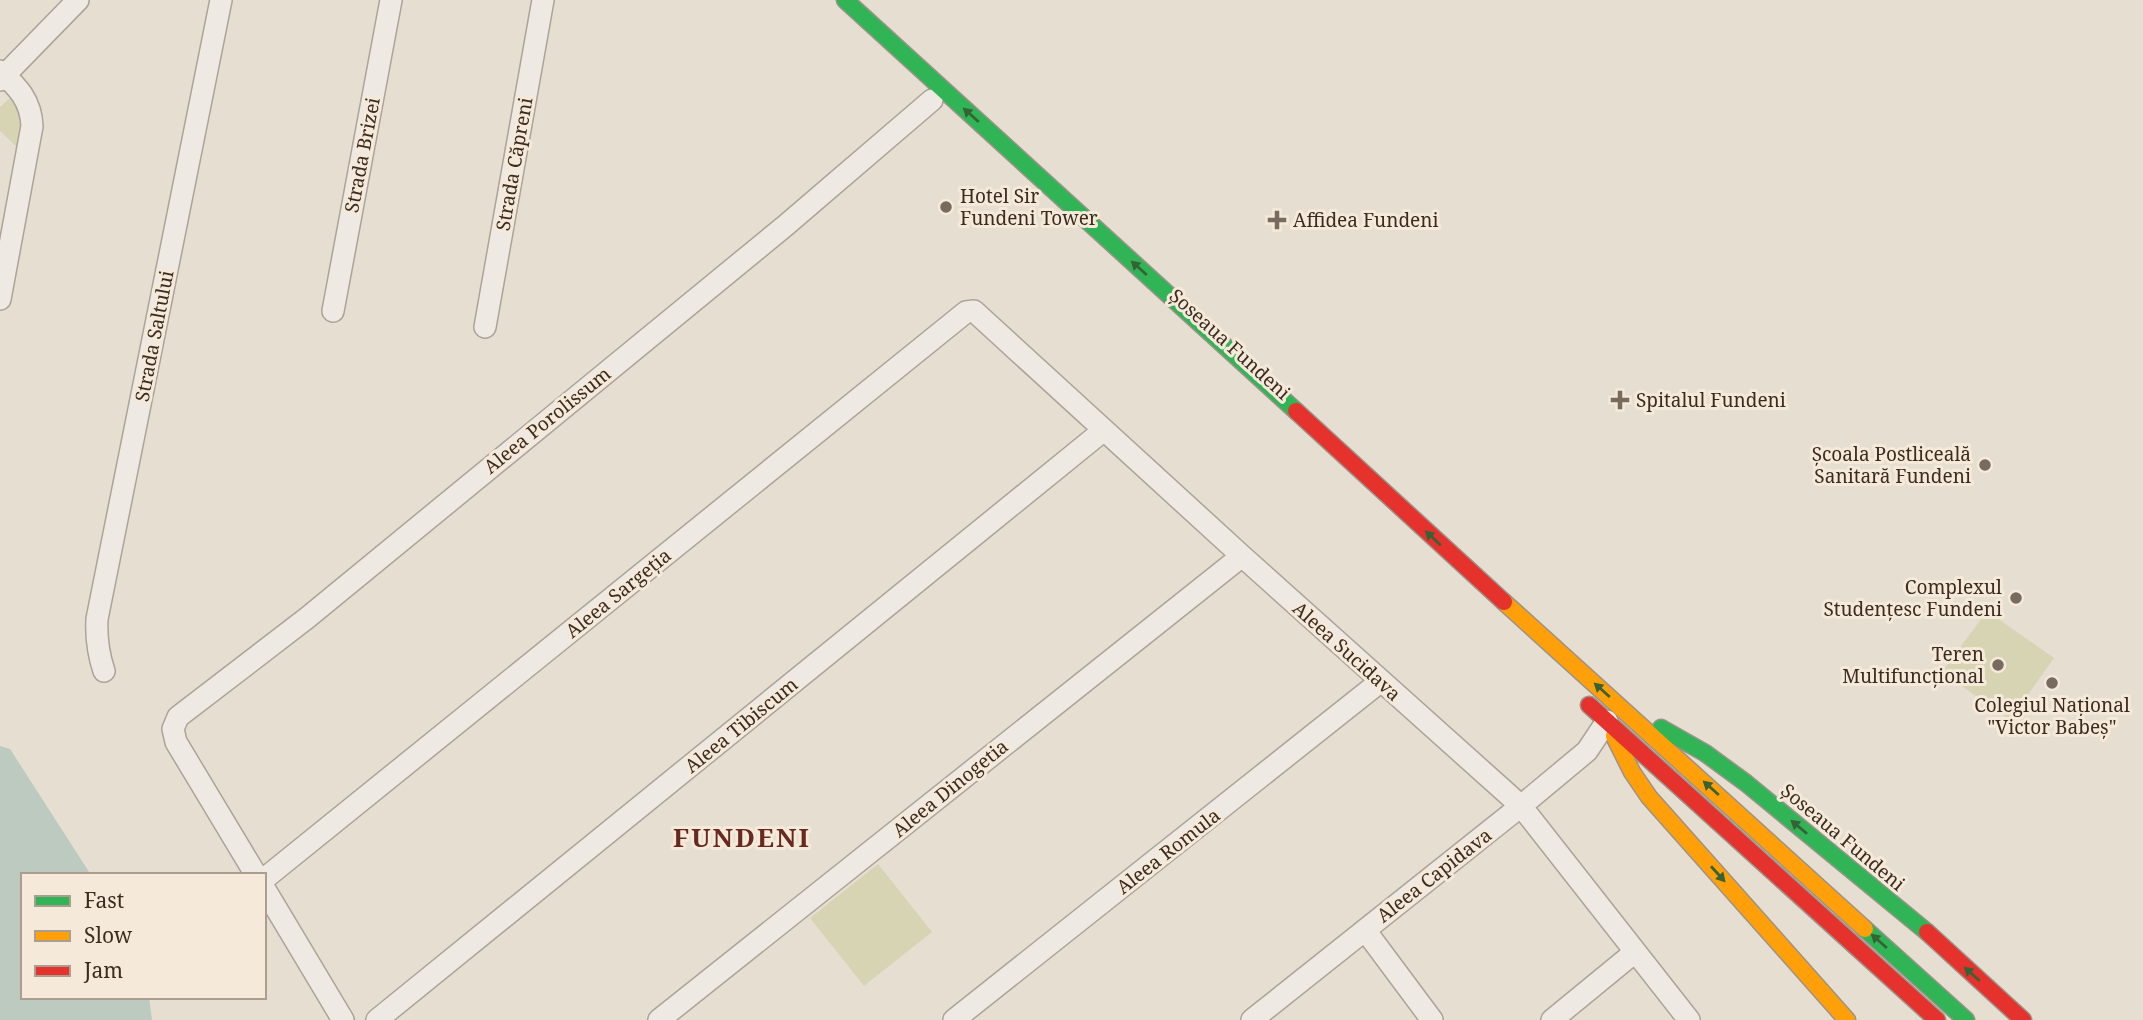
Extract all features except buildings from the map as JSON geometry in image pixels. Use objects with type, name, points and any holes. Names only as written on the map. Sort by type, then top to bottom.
[{"type":"main road","name":"Șoseaua Fundeni","points":[[839,4],[932,100],[1349,481]]},
{"type":"main road","name":"Șoseaua Fundeni","points":[[839,4],[1614,715],[1640,751],[1937,1020]]},
{"type":"main road","name":"Șoseaua Fundeni","points":[[1577,693],[1653,736],[1966,1020]]},
{"type":"main road","name":"Șoseaua Fundeni","points":[[1614,715],[1632,772],[1649,797],[1847,1020]]},
{"type":"main road","name":"Șoseaua Fundeni","points":[[1614,715],[1690,743],[1745,782],[1875,889],[2023,1020]]},
{"type":"street","points":[[0,299],[32,126],[32,114],[27,100],[2,76],[78,0]]},
{"type":"street","name":"Strada Saltului","points":[[104,671],[96,640],[97,619],[221,0]]},
{"type":"street","name":"Strada Brizei","points":[[333,311],[391,0]]},
{"type":"street","name":"Strada Căpreni","points":[[485,327],[543,0]]},
{"type":"street","name":"Aleea Porolissum","points":[[255,873],[176,742],[173,729],[178,717],[307,618],[785,226],[932,100]]},
{"type":"street","name":"Aleea Sucidava","points":[[974,311],[1521,806],[1689,1020]]},
{"type":"street","name":"Aleea Sargeția","points":[[266,877],[966,312],[974,311]]},
{"type":"street","name":"Aleea Tibiscum","points":[[377,1020],[1104,430]]},
{"type":"street","name":"Aleea Dinogetia","points":[[659,1020],[1242,556]]},
{"type":"street","name":"Aleea Romula","points":[[954,1020],[1381,681]]},
{"type":"street","name":"Aleea Capidava","points":[[1252,1020],[1587,751],[1614,715]]},
{"type":"street","points":[[266,891],[343,1020]]},
{"type":"street","points":[[1365,930],[1432,1020]]},
{"type":"street","points":[[1552,1020],[1635,952]]},
{"type":"shaded area","points":[[10,98],[25,113],[19,149],[0,131],[0,107]]},
{"type":"shaded area","name":"Teren Multifuncțional","points":[[1987,611],[2054,658],[2010,720],[1942,672]]},
{"type":"shaded area","points":[[0,746],[10,749],[90,873],[21,873],[21,999],[149,999],[152,1020],[0,1020]]},
{"type":"shaded area","points":[[878,864],[932,932],[864,986],[810,918]]},
{"type":"traffic: fast","points":[[845,0],[1296,411]]},
{"type":"traffic: fast","points":[[1661,728],[1705,753],[1746,783],[1927,932]]},
{"type":"traffic: fast","points":[[1865,929],[1966,1020]]},
{"type":"traffic: slow","points":[[1504,602],[1865,929]]},
{"type":"traffic: slow","points":[[1614,736],[1632,772],[1649,797],[1847,1020]]},
{"type":"traffic: jam","points":[[1296,411],[1504,602]]},
{"type":"traffic: jam","points":[[1589,705],[1937,1020]]},
{"type":"traffic: jam","points":[[1927,932],[2023,1020]]},
{"type":"place","name":"Hotel Sir Fundeni Tower","points":[[946,207]]},
{"type":"place","name":"Affidea Fundeni","points":[[1277,220]]},
{"type":"place","name":"Spitalul Fundeni","points":[[1620,400]]},
{"type":"place","name":"Școala Postliceală Sanitară Fundeni","points":[[1985,465]]},
{"type":"place","name":"Complexul Studențesc Fundeni","points":[[2016,598]]},
{"type":"place","name":"Teren Multifuncțional","points":[[1998,665]]},
{"type":"place","name":"Colegiul Național \"Victor Babeș\"","points":[[2052,683]]},
{"type":"district","name":"FUNDENI","points":[[742,838]]}]
